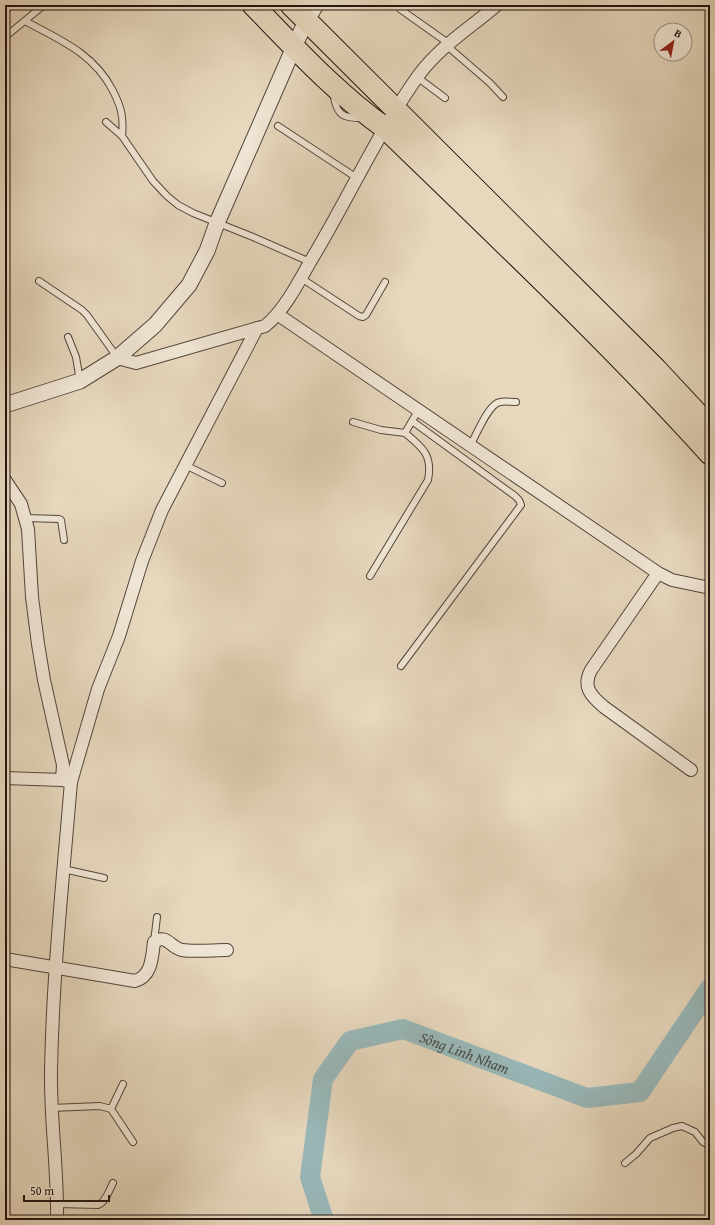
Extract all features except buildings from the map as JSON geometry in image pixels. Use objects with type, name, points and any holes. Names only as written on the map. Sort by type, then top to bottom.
[{"type":"highway","points":[[253,5],[294,47],[363,112],[385,128],[546,284],[676,417],[710,454]]},
{"type":"highway","points":[[291,5],[311,13],[396,110],[656,369],[710,427]]},
{"type":"street","points":[[118,358],[136,363],[265,326],[273,320],[301,278],[385,128],[417,77],[447,44],[489,7]]},
{"type":"street","points":[[5,404],[80,381],[118,358],[155,325],[189,285],[206,251],[294,47],[311,13]]},
{"type":"street","points":[[277,314],[415,416],[470,446],[658,573],[672,580],[710,588]]},
{"type":"street","points":[[57,1220],[56,1160],[51,1108],[51,1069],[55,969],[63,869],[67,781],[98,689],[125,619],[147,548],[162,510],[257,328]]},
{"type":"street","points":[[5,480],[21,504],[26,518],[32,596],[38,644],[44,680],[67,781]]},
{"type":"street","points":[[658,573],[591,670],[587,681],[588,688],[593,697],[604,707],[691,770]]},
{"type":"street","points":[[5,778],[67,781]]},
{"type":"street","points":[[5,959],[55,969],[135,981],[144,977],[148,973],[154,942],[159,939],[164,939],[181,950],[227,950]]},
{"type":"lane","points":[[5,37],[44,5]]},
{"type":"lane","points":[[400,9],[447,44],[490,83],[503,97]]},
{"type":"lane","points":[[25,21],[81,53],[94,63],[102,72],[120,103],[123,125],[122,136]]},
{"type":"lane","points":[[417,77],[445,98]]},
{"type":"lane","points":[[334,97],[336,108],[340,113],[350,118],[369,120],[385,128]]},
{"type":"lane","points":[[106,122],[122,136],[153,181],[178,205],[193,214],[253,237],[310,262]]},
{"type":"lane","points":[[278,126],[357,178]]},
{"type":"lane","points":[[301,278],[359,316],[363,317],[366,315],[385,282]]},
{"type":"lane","points":[[39,281],[82,310],[118,358]]},
{"type":"lane","points":[[68,336],[76,357],[80,381]]},
{"type":"lane","points":[[470,446],[489,410],[494,404],[500,402],[516,402]]},
{"type":"lane","points":[[401,666],[521,505],[515,496],[415,416],[405,432]]},
{"type":"lane","points":[[353,422],[381,430],[405,432],[422,447],[426,454],[430,469],[428,480],[370,576]]},
{"type":"lane","points":[[185,465],[222,483]]},
{"type":"lane","points":[[26,518],[61,520],[64,540]]},
{"type":"lane","points":[[63,869],[104,878]]},
{"type":"lane","points":[[154,942],[157,917]]},
{"type":"lane","points":[[110,1109],[123,1084]]},
{"type":"lane","points":[[51,1108],[100,1106],[110,1109],[133,1142]]},
{"type":"lane","points":[[626,1163],[650,1138],[673,1128],[682,1126],[695,1132],[703,1142],[710,1146]]},
{"type":"lane","points":[[57,1204],[98,1206],[105,1200],[113,1182]]},
{"type":"waterway","name":"Sông Linh Nham","points":[[324,1220],[310,1177],[323,1079],[350,1041],[403,1029],[587,1098],[640,1092],[710,988]]}]
